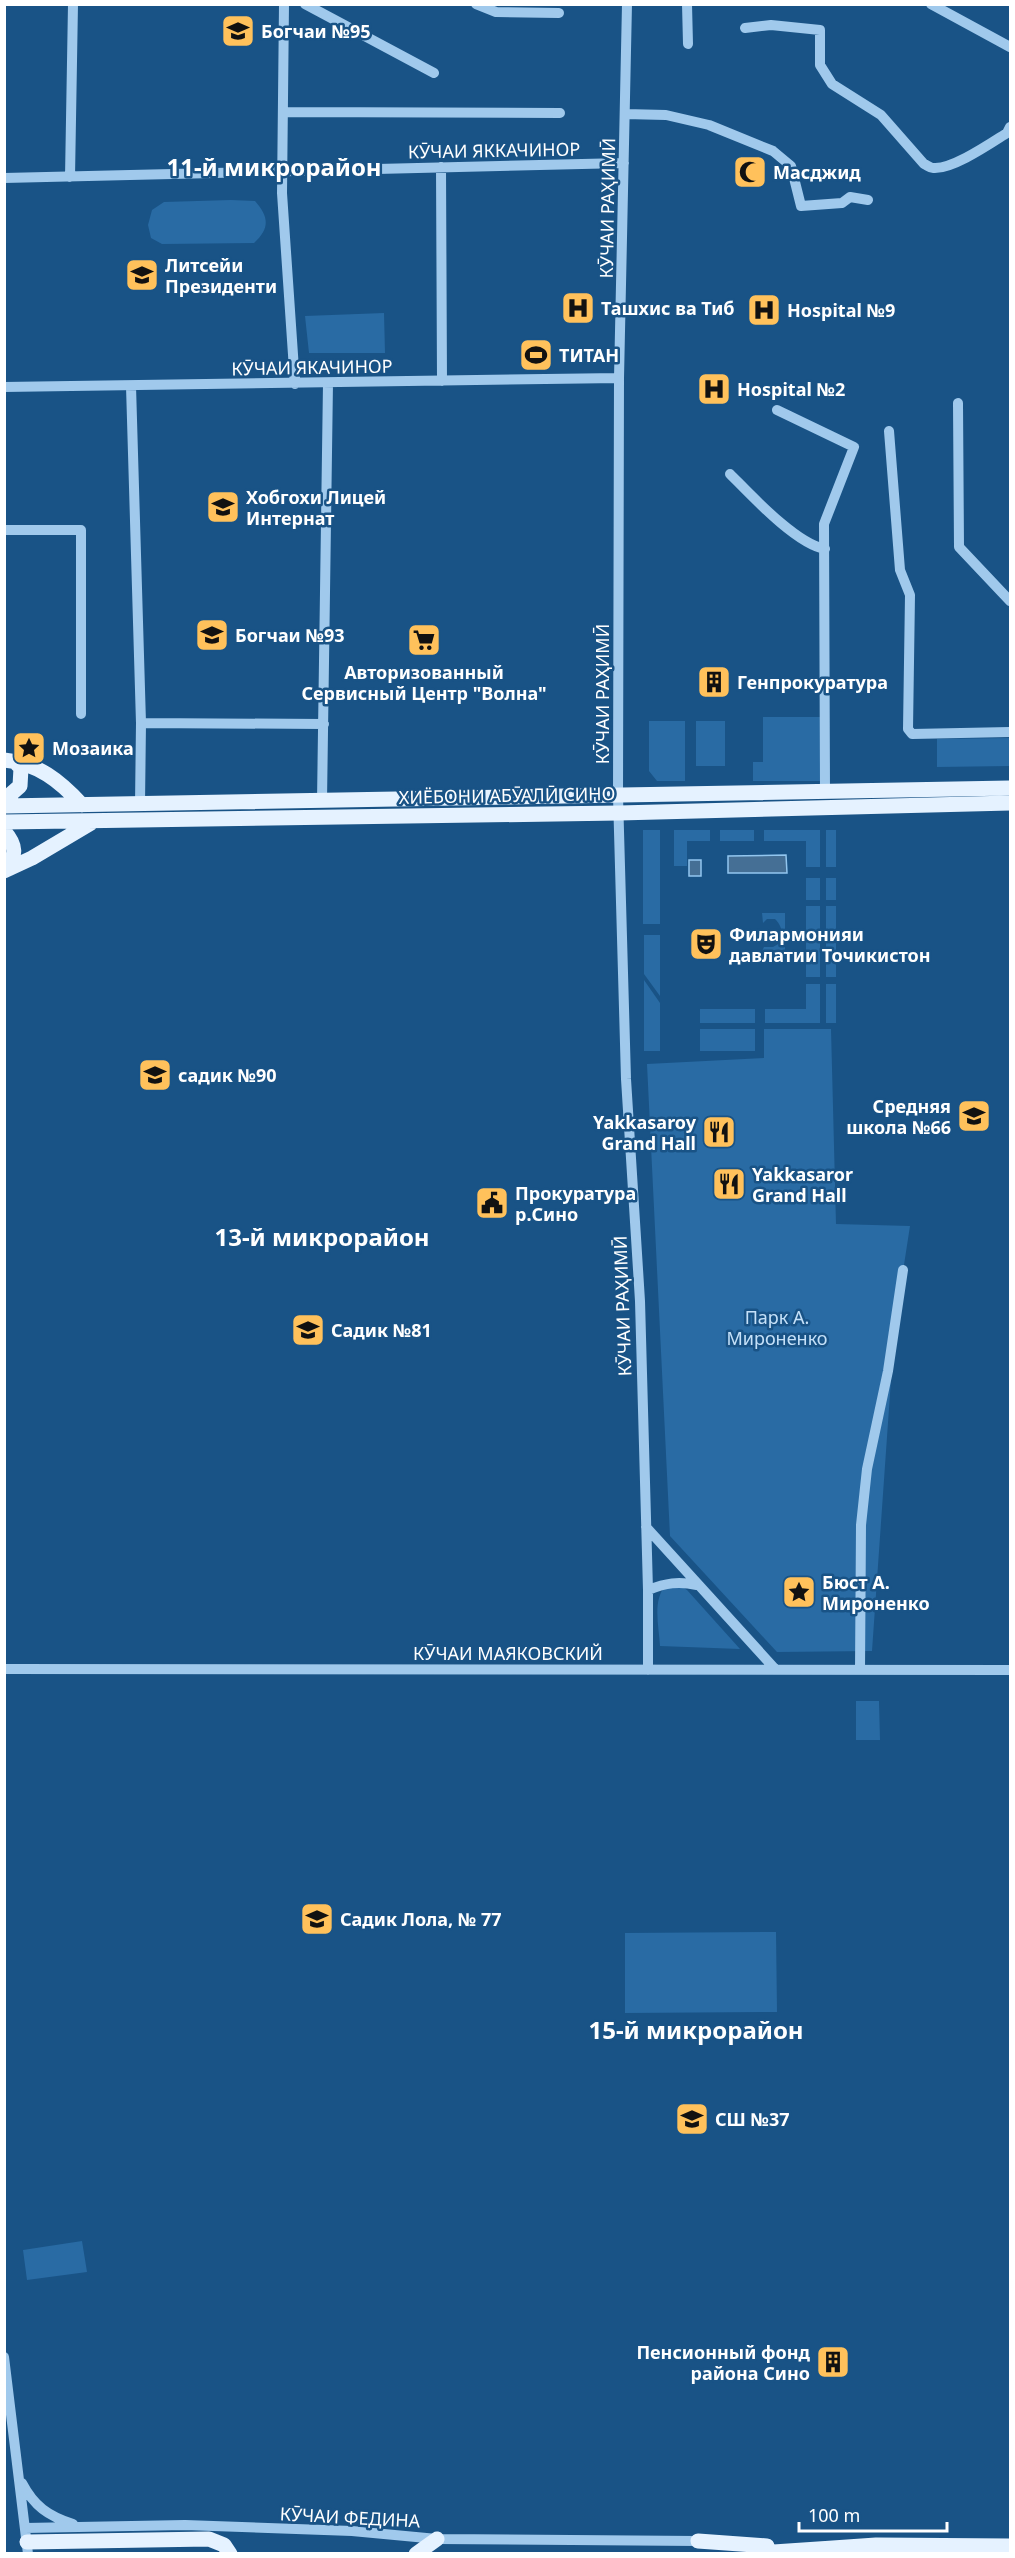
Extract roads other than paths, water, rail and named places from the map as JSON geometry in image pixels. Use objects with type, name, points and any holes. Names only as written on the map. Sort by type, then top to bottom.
[{"type":"main road","points":[[4,800],[20,786],[21,768],[10,761]]},
{"type":"main road","points":[[10,761],[45,771],[66,787],[82,805]]},
{"type":"main road","name":"ХИЁБОНИ АБӮАЛӢ СИНО","points":[[4,806],[1011,788]]},
{"type":"main road","name":"ХИЁБОНИ АБӮАЛӢ СИНО","points":[[4,822],[620,813],[1011,803]]},
{"type":"main road","points":[[4,871],[32,858],[92,822]]},
{"type":"main road","points":[[4,831],[14,844],[15,855],[4,871]]},
{"type":"main road","points":[[26,2541],[209,2539],[224,2545],[230,2553]]},
{"type":"main road","points":[[416,2553],[437,2539]]},
{"type":"main road","points":[[698,2541],[746,2543],[794,2550]]},
{"type":"main road","points":[[753,2553],[876,2545],[1011,2546]]},
{"type":"street","points":[[70,177],[73,4]]},
{"type":"street","points":[[284,4],[282,172],[295,384]]},
{"type":"street","points":[[305,4],[434,73]]},
{"type":"street","points":[[476,4],[496,12],[560,13]]},
{"type":"street","name":"КӮЧАИ РАҲИМӢ","points":[[627,4],[620,378],[618,796],[620,813],[620,1003],[640,1301],[648,1670]]},
{"type":"street","points":[[687,4],[688,44]]},
{"type":"street","points":[[931,4],[1011,47]]},
{"type":"street","points":[[745,28],[771,25],[820,30],[819,65],[832,84],[881,115],[924,164],[933,168],[967,157],[1008,133],[1011,127]]},
{"type":"street","points":[[283,112],[560,113]]},
{"type":"street","points":[[625,114],[666,116],[709,125],[773,151],[791,166],[801,206],[842,203],[850,197],[868,200]]},
{"type":"street","name":"КӮЧАИ ЯККАЧИНОР","points":[[4,178],[624,163]]},
{"type":"street","points":[[441,167],[442,381]]},
{"type":"street","name":"КӮЧАИ ЯКАЧИНОР","points":[[4,387],[620,378]]},
{"type":"street","points":[[322,801],[328,383]]},
{"type":"street","points":[[131,386],[141,723],[140,804]]},
{"type":"street","points":[[958,403],[958,547],[1011,601]]},
{"type":"street","points":[[777,410],[854,447],[824,524],[825,791]]},
{"type":"street","points":[[889,431],[900,570],[910,595],[908,729],[912,734],[1011,732]]},
{"type":"street","points":[[730,474],[762,506],[796,533],[814,547],[825,549]]},
{"type":"street","points":[[4,530],[81,530],[81,714]]},
{"type":"street","points":[[141,723],[324,724]]},
{"type":"street","points":[[860,1671],[861,1525],[866,1480],[888,1371],[903,1269]]},
{"type":"street","points":[[646,1527],[776,1670]]},
{"type":"street","points":[[648,1590],[681,1581],[697,1585]]},
{"type":"street","name":"КӮЧАИ МАЯКОВСКИЙ","points":[[4,1669],[1011,1670]]},
{"type":"street","points":[[4,2357],[26,2541]]},
{"type":"street","points":[[19,2477],[29,2497],[40,2509],[56,2519],[84,2527]]},
{"type":"street","name":"КӮЧАИ ФЕДИНА","points":[[26,2541],[84,2527],[185,2525],[352,2531],[437,2539],[698,2541]]},
{"type":"place","name":"Богчаи №95","points":[[238,31]]},
{"type":"place","name":"Масджид","points":[[750,172]]},
{"type":"place","name":"Литсейи Президенти","points":[[142,275]]},
{"type":"place","name":"Ташхис ва Тиб","points":[[578,308]]},
{"type":"place","name":"Hospital №9","points":[[764,310]]},
{"type":"place","name":"ТИТАН","points":[[536,355]]},
{"type":"place","name":"Hospital №2","points":[[714,389]]},
{"type":"place","name":"Хобгохи Лицей Интернат","points":[[223,507]]},
{"type":"place","name":"Богчаи №93","points":[[212,635]]},
{"type":"place","name":"Авторизованный Сервисный Центр \"Волна\"","points":[[424,640]]},
{"type":"place","name":"Генпрокуратура","points":[[714,682]]},
{"type":"place","name":"Мозаика","points":[[29,748]]},
{"type":"place","name":"Филармонияи давлатии Точикистон","points":[[706,944]]},
{"type":"place","name":"садик №90","points":[[155,1075]]},
{"type":"place","name":"Средняя школа №66","points":[[974,1116]]},
{"type":"place","name":"Yakkasaroy Grand Hall","points":[[719,1132]]},
{"type":"place","name":"Yakkasaror Grand Hall","points":[[729,1184]]},
{"type":"place","name":"Прокуратура р.Сино","points":[[492,1203]]},
{"type":"place","name":"Садик №81","points":[[308,1330]]},
{"type":"place","name":"Бюст А. Мироненко","points":[[799,1592]]},
{"type":"place","name":"Садик Лола, № 77","points":[[317,1919]]},
{"type":"place","name":"СШ №37","points":[[692,2119]]},
{"type":"place","name":"Пенсионный фонд района Сино","points":[[833,2362]]},
{"type":"district","name":"11-й микрорайон","points":[[274,166]]},
{"type":"district","name":"13-й микрорайон","points":[[322,1236]]},
{"type":"district","name":"15-й микрорайон","points":[[696,2029]]},
{"type":"park label","name":"Парк А. Мироненко","points":[[777,1327]]}]
